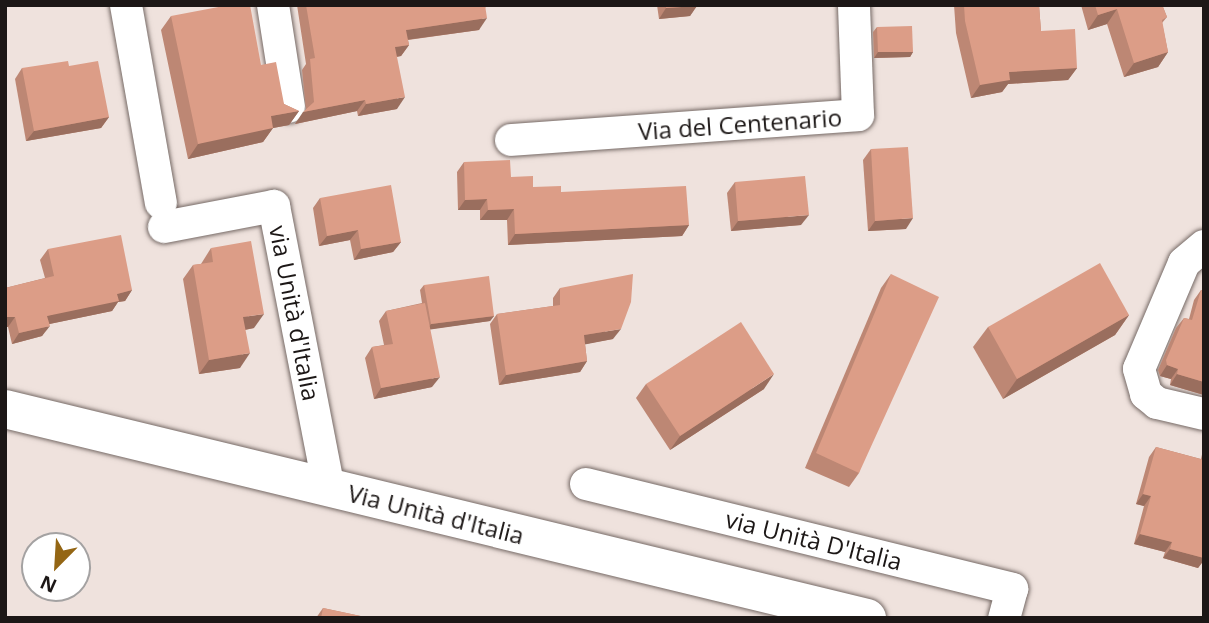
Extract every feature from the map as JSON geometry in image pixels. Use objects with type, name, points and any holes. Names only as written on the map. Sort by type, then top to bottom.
[{"type":"street","name":"via Unità d'Italia","points":[[126,5],[163,215],[274,206],[329,488]]},
{"type":"street","points":[[273,5],[289,107]]},
{"type":"street","name":"Via del Centenario","points":[[511,140],[858,115],[854,5]]},
{"type":"street","points":[[1204,246],[1184,263],[1139,369],[1146,394],[1157,403],[1204,414]]},
{"type":"street","name":"Via Unità d'Italia","points":[[5,409],[867,618]]},
{"type":"street","name":"via Unità D'Italia","points":[[586,484],[1012,589],[1004,618]]},
{"type":"building","points":[[229,5],[250,5],[261,65],[276,62],[284,104],[299,111],[271,116],[273,128],[198,144],[171,16]]},
{"type":"building","points":[[306,5],[485,5],[487,18],[406,30],[409,45],[395,47],[405,97],[366,104],[365,100],[303,112],[314,102],[310,59],[315,58]]},
{"type":"building","points":[[666,5],[697,5],[697,6],[666,8]]},
{"type":"building","points":[[964,5],[1039,5],[1041,31],[1075,29],[1077,68],[1009,72],[1010,80],[980,85],[965,21]]},
{"type":"building","points":[[1095,5],[1164,5],[1167,17],[1162,20],[1168,52],[1134,63],[1117,9],[1098,15]]},
{"type":"building","points":[[912,26],[913,52],[878,52],[877,27]]},
{"type":"building","points":[[68,61],[69,66],[98,61],[109,117],[34,131],[22,68]]},
{"type":"building","points":[[908,147],[913,218],[875,221],[871,149]]},
{"type":"building","points":[[510,160],[511,177],[533,176],[533,187],[561,186],[561,192],[686,186],[689,225],[515,234],[514,209],[488,210],[487,199],[465,200],[464,162]]},
{"type":"building","points":[[805,176],[809,215],[738,221],[735,182]]},
{"type":"building","points":[[391,185],[401,242],[361,249],[358,230],[327,236],[320,198]]},
{"type":"building","points":[[121,235],[132,290],[117,294],[119,301],[47,316],[50,326],[19,333],[15,317],[5,317],[5,288],[54,276],[48,249]]},
{"type":"building","points":[[251,241],[264,314],[243,317],[250,353],[209,360],[193,265],[213,262],[211,248]]},
{"type":"building","points":[[1100,263],[1129,315],[1017,379],[988,327]]},
{"type":"building","points":[[633,274],[631,302],[621,329],[584,335],[587,361],[506,375],[497,314],[560,305],[560,288]]},
{"type":"building","points":[[891,274],[939,297],[859,473],[816,453]]},
{"type":"building","points":[[489,276],[494,316],[431,324],[424,285]]},
{"type":"building","points":[[1201,290],[1204,291],[1204,382],[1177,374],[1178,369],[1167,365],[1166,360],[1184,318],[1192,320]]},
{"type":"building","points":[[425,303],[440,377],[381,388],[372,347],[393,344],[386,311]]},
{"type":"building","points":[[741,322],[774,374],[680,436],[646,384]]},
{"type":"building","points":[[1156,447],[1204,460],[1204,558],[1170,549],[1172,542],[1140,534],[1151,496],[1143,494]]},
{"type":"building","points":[[323,608],[370,618],[321,618]]}]
